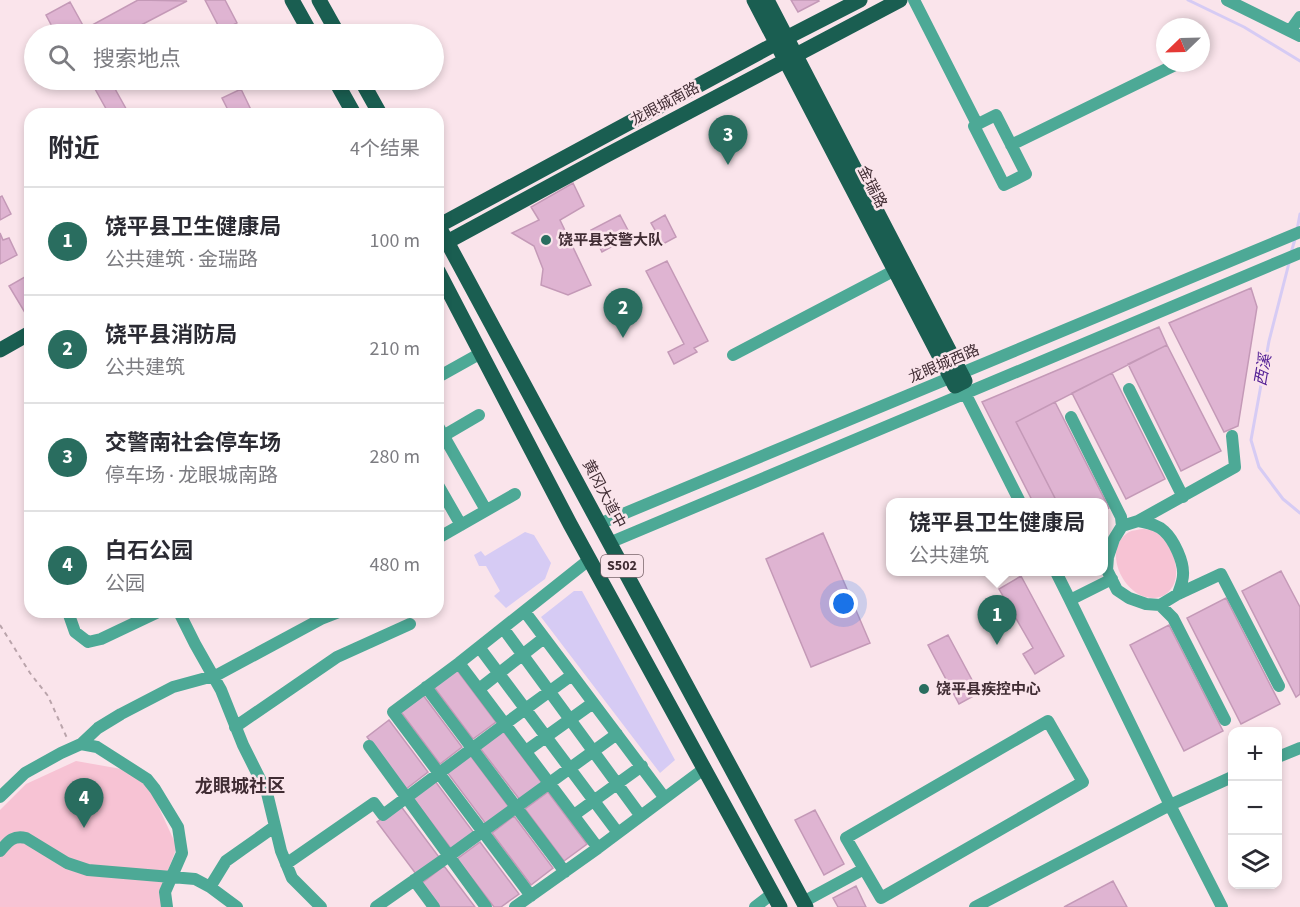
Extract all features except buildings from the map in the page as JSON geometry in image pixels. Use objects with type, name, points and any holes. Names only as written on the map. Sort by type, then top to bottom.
[{"type":"main road","points":[[292,0],[305,24]]},
{"type":"main road","name":"金瑞路","points":[[754,0],[781,40]]},
{"type":"main road","name":"金瑞路","points":[[767,0],[781,40],[899,267],[955,386],[960,383]]},
{"type":"main road","name":"龙眼城南路","points":[[444,222],[781,40],[860,0]]},
{"type":"main road","name":"龙眼城南路","points":[[447,242],[607,154],[900,0]]},
{"type":"main road","points":[[324,2],[334,24]]},
{"type":"main road","points":[[341,90],[350,108]]},
{"type":"main road","points":[[367,90],[377,108]]},
{"type":"main road","name":"黄冈大道中","points":[[444,236],[805,905]]},
{"type":"main road","name":"S502","points":[[444,282],[588,557],[777,900]]},
{"type":"main road","points":[[0,350],[24,336]]},
{"type":"main road","points":[[495,379],[516,368]]},
{"type":"main road","points":[[588,557],[609,543]]},
{"type":"main road","points":[[705,768],[725,757]]},
{"type":"street","points":[[914,0],[977,124]]},
{"type":"street","points":[[1227,0],[1295,34],[1300,17]]},
{"type":"street","points":[[1011,145],[1161,72]]},
{"type":"street","points":[[996,115],[1011,145],[1026,174],[1004,185],[974,126],[996,115]]},
{"type":"street","name":"龙眼城西路","points":[[599,524],[1294,234]]},
{"type":"street","points":[[609,543],[1299,254]]},
{"type":"street","points":[[733,355],[899,267]]},
{"type":"street","points":[[444,372],[481,353]]},
{"type":"street","name":"金瑞路","points":[[960,383],[1018,498]]},
{"type":"street","points":[[1129,389],[1183,497]]},
{"type":"street","points":[[444,432],[479,415]]},
{"type":"street","points":[[1071,417],[1121,517],[1122,526],[1114,539],[1108,557]]},
{"type":"street","points":[[1122,526],[1138,521],[1235,467],[1232,436]]},
{"type":"street","points":[[444,441],[486,510]]},
{"type":"street","points":[[444,535],[514,494]]},
{"type":"street","points":[[444,495],[461,525]]},
{"type":"street","points":[[1138,521],[1152,524],[1164,531],[1174,544],[1180,557],[1183,574],[1178,594]]},
{"type":"street","points":[[531,896],[393,712],[525,612],[588,557]]},
{"type":"street","points":[[1108,572],[1117,590],[1129,598],[1146,604],[1160,605],[1221,574],[1279,686]]},
{"type":"street","points":[[1059,576],[1075,597],[1170,805],[1222,907]]},
{"type":"street","points":[[1075,597],[1112,579]]},
{"type":"street","points":[[1160,605],[1173,618],[1225,720]]},
{"type":"street","points":[[525,612],[664,797]]},
{"type":"street","points":[[70,618],[75,632],[88,642],[100,639],[145,618]]},
{"type":"street","points":[[182,618],[221,690],[243,745],[267,793],[280,851],[292,878],[321,907]]},
{"type":"street","points":[[0,797],[25,773],[76,746],[98,728],[173,687],[217,675],[324,618]]},
{"type":"street","points":[[235,727],[337,657],[410,624]]},
{"type":"street","points":[[503,628],[640,815]]},
{"type":"street","points":[[478,689],[544,638]]},
{"type":"street","points":[[479,646],[618,833]]},
{"type":"street","points":[[459,663],[598,848]]},
{"type":"street","points":[[286,864],[374,803],[383,815],[572,675]]},
{"type":"street","points":[[426,687],[565,872]]},
{"type":"street","points":[[526,751],[593,703]]},
{"type":"street","points":[[1048,721],[1083,782],[881,898],[864,869],[846,838],[1048,721]]},
{"type":"street","points":[[376,907],[617,734]]},
{"type":"street","points":[[76,746],[97,747],[147,779],[178,827],[182,853],[165,892],[167,907]]},
{"type":"street","points":[[369,746],[486,907]]},
{"type":"street","points":[[1282,756],[1300,747]]},
{"type":"street","points":[[574,815],[642,766]]},
{"type":"street","points":[[519,906],[705,768]]},
{"type":"street","points":[[975,907],[1170,805],[1228,779]]},
{"type":"street","points":[[210,887],[226,861],[274,827]]},
{"type":"street","points":[[0,851],[10,840],[18,836],[26,838],[67,863],[88,870],[195,879],[237,907]]},
{"type":"street","points":[[805,905],[864,869]]},
{"type":"street","points":[[414,880],[434,907]]},
{"type":"street","points":[[392,896],[400,907]]},
{"type":"street","points":[[755,907],[777,900]]},
{"type":"path","points":[[0,625],[30,673],[48,696],[76,746]]},
{"type":"shaded area","points":[[1142,529],[1151,530],[1163,538],[1172,551],[1176,566],[1174,584],[1167,593],[1160,597],[1148,598],[1137,593],[1121,575],[1117,563],[1116,551],[1120,541],[1129,532]]},
{"type":"shaded area","points":[[525,532],[534,535],[551,563],[545,579],[506,608],[494,596],[500,591],[486,566],[479,566],[474,555],[481,551],[485,556]]},
{"type":"shaded area","points":[[574,591],[582,591],[675,760],[660,773],[541,617]]},
{"type":"shaded area","points":[[76,761],[127,770],[149,786],[177,847],[160,891],[164,907],[0,907],[0,810],[26,784]]},
{"type":"waterway","name":"西溪","points":[[1188,0],[1244,27],[1300,61]]},
{"type":"waterway","name":"西溪","points":[[1297,230],[1300,214]]},
{"type":"waterway","name":"西溪","points":[[1291,253],[1295,239]]},
{"type":"waterway","name":"西溪","points":[[1289,263],[1269,341],[1251,440],[1259,467],[1283,499],[1300,513]]},
{"type":"place","name":"交警南社会停车场","points":[[728,165]]},
{"type":"place","name":"饶平县交警大队","points":[[546,240]]},
{"type":"place","name":"饶平县消防局","points":[[623,338]]},
{"type":"place","name":"饶平县卫生健康局","points":[[997,645]]},
{"type":"place","name":"饶平县疾控中心","points":[[924,689]]},
{"type":"place","name":"白石公园","points":[[84,828]]},
{"type":"district","name":"龙眼城社区","points":[[240,786]]}]
